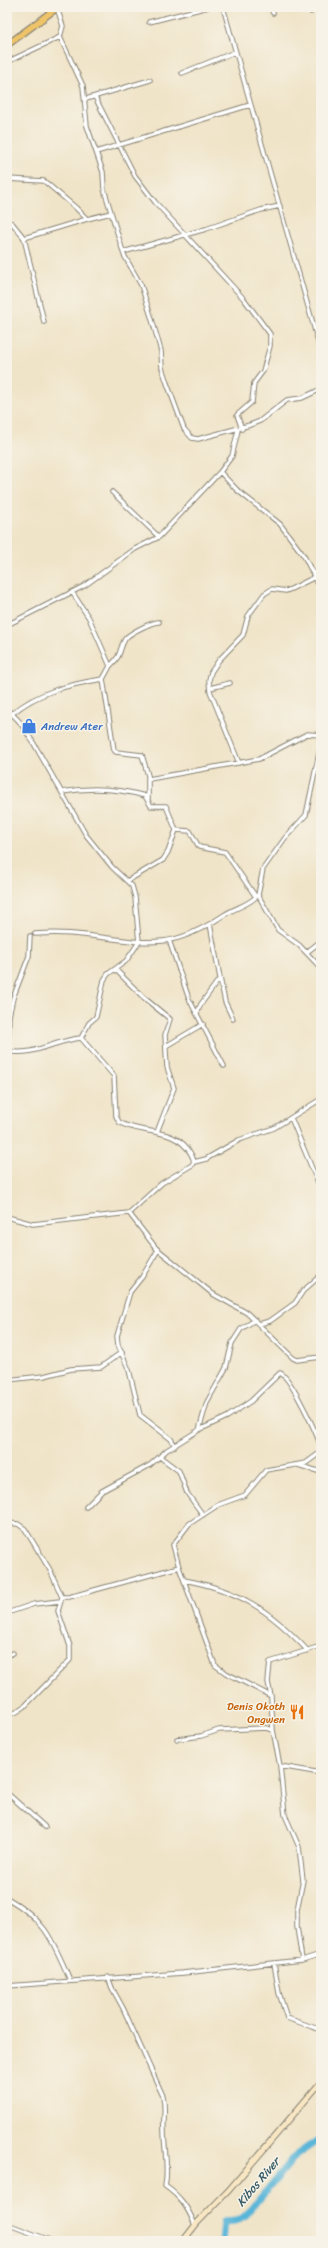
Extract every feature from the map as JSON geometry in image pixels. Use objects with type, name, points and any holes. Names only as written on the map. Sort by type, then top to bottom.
[{"type":"main road","points":[[7,45],[58,7]]},
{"type":"main road","points":[[183,2241],[195,2225],[229,2190],[321,2082]]},
{"type":"street","points":[[58,7],[63,26],[60,37],[83,86],[86,100],[87,126],[103,172],[104,189],[111,213],[123,252],[141,285],[162,350],[162,368],[166,383],[184,428],[192,438],[198,439],[240,429],[260,421],[287,400],[302,398],[321,388]]},
{"type":"street","points":[[149,22],[208,7]]},
{"type":"street","points":[[223,7],[321,352]]},
{"type":"street","points":[[270,7],[273,13]]},
{"type":"street","points":[[310,7],[311,12]]},
{"type":"street","points":[[7,62],[60,37]]},
{"type":"street","points":[[182,73],[215,62],[235,52]]},
{"type":"street","points":[[86,100],[150,80]]},
{"type":"street","points":[[7,625],[84,586],[135,549],[159,537],[220,472],[232,456],[240,429],[236,415],[252,402],[254,384],[263,371],[270,346],[270,334],[244,299],[185,234],[164,214],[135,176],[95,97]]},
{"type":"street","points":[[96,152],[250,105]]},
{"type":"street","points":[[7,179],[44,181],[87,219]]},
{"type":"street","points":[[123,252],[206,229],[261,210],[280,206]]},
{"type":"street","points":[[24,238],[111,213]]},
{"type":"street","points":[[7,222],[12,223],[24,238],[44,322]]},
{"type":"street","points":[[220,472],[237,490],[280,524],[304,556],[321,590]]},
{"type":"street","points":[[112,492],[159,537]]},
{"type":"street","points":[[239,763],[210,688],[209,680],[211,672],[219,660],[244,635],[248,616],[264,594],[272,589],[286,591],[291,589],[321,571]]},
{"type":"street","points":[[72,592],[92,625],[110,666]]},
{"type":"street","points":[[127,880],[163,860],[168,852],[176,830],[166,806],[151,806],[148,799],[148,777],[142,755],[116,752],[114,750],[103,679],[110,666],[119,658],[126,638],[150,623],[159,622]]},
{"type":"street","points":[[13,713],[34,698],[52,691],[103,679]]},
{"type":"street","points":[[210,688],[230,683]]},
{"type":"street","points":[[7,709],[13,713],[33,742],[86,835],[112,867],[132,886],[135,897],[139,942],[126,961],[104,980],[96,1017],[89,1024],[81,1038]]},
{"type":"street","points":[[148,777],[155,779],[259,759],[307,734],[321,735]]},
{"type":"street","points":[[35,934],[83,935],[139,942],[169,940],[210,924],[226,914],[246,906],[257,896],[263,869],[285,838],[306,815],[321,744]]},
{"type":"street","points":[[62,792],[89,788],[106,788],[132,793],[148,799]]},
{"type":"street","points":[[176,830],[190,831],[199,847],[225,852],[257,896],[278,930],[307,952],[321,968]]},
{"type":"street","points":[[210,924],[220,978],[226,1002],[233,1019]]},
{"type":"street","points":[[30,936],[29,956],[13,998],[9,1016],[8,1051],[28,1053],[70,1039],[81,1038]]},
{"type":"street","points":[[169,940],[189,1000],[224,1066]]},
{"type":"street","points":[[307,952],[321,942]]},
{"type":"street","points":[[115,969],[143,997],[170,1018],[166,1033],[167,1071],[174,1088],[158,1132]]},
{"type":"street","points":[[197,1013],[201,1004],[220,978]]},
{"type":"street","points":[[166,1046],[203,1024]]},
{"type":"street","points":[[81,1038],[114,1076],[116,1112],[119,1122],[158,1132],[175,1139],[185,1146],[194,1162]]},
{"type":"street","points":[[7,1217],[33,1224],[129,1213],[162,1183],[188,1168],[194,1162],[206,1159],[240,1140],[274,1128],[321,1098]]},
{"type":"street","points":[[291,1118],[321,1190]]},
{"type":"street","points":[[129,1213],[158,1250],[213,1294],[247,1313],[293,1358],[297,1360],[321,1357]]},
{"type":"street","points":[[158,1250],[127,1297],[124,1317],[117,1336],[129,1370],[140,1415],[171,1439],[175,1446]]},
{"type":"street","points":[[259,1324],[270,1321],[295,1303],[303,1291],[321,1275]]},
{"type":"street","points":[[199,1430],[207,1402],[226,1368],[232,1343],[241,1329],[255,1320]]},
{"type":"street","points":[[7,1380],[44,1376],[71,1369],[101,1367],[122,1352]]},
{"type":"street","points":[[86,1508],[102,1491],[150,1465],[199,1430],[227,1417],[251,1401],[281,1372],[303,1407],[316,1433],[321,1448]]},
{"type":"street","points":[[271,1696],[217,1667],[198,1623],[173,1545],[188,1524],[218,1505],[245,1495],[266,1470],[297,1465],[312,1460],[321,1452]]},
{"type":"street","points":[[160,1458],[179,1471],[187,1493],[203,1515]]},
{"type":"street","points":[[297,1465],[321,1472]]},
{"type":"street","points":[[7,1523],[18,1524],[25,1529],[50,1570],[61,1599],[58,1611],[70,1646],[70,1660],[24,1707],[15,1713],[7,1713]]},
{"type":"street","points":[[7,1613],[34,1604],[69,1597],[179,1567]]},
{"type":"street","points":[[184,1580],[214,1588],[258,1605],[294,1635],[308,1651]]},
{"type":"street","points":[[302,1960],[297,1927],[297,1910],[303,1880],[299,1847],[285,1815],[280,1766],[273,1730],[271,1696],[268,1682],[270,1662],[321,1646]]},
{"type":"street","points":[[7,1656],[13,1653]]},
{"type":"street","points":[[177,1739],[201,1736],[219,1730],[266,1728],[273,1730]]},
{"type":"street","points":[[280,1766],[321,1774]]},
{"type":"street","points":[[7,1793],[45,1827]]},
{"type":"street","points":[[7,1898],[38,1920],[52,1942],[70,1980]]},
{"type":"street","points":[[7,1986],[108,1977],[183,1973],[274,1964],[302,1960],[321,1954]]},
{"type":"street","points":[[274,1964],[279,1993],[287,2018],[321,2030]]},
{"type":"street","points":[[108,1977],[166,2108],[164,2130],[167,2160],[165,2186],[177,2194],[187,2206],[195,2225]]},
{"type":"street","points":[[7,2224],[52,2241]]},
{"type":"waterway","name":"Kibos River","points":[[222,2241],[224,2222],[236,2221],[246,2215],[288,2165],[292,2158],[321,2138]]},
{"type":"place","name":"Andrew Ater","points":[[29,726]]},
{"type":"place","name":"Denis Okoth Ongwen","points":[[297,1712]]}]
